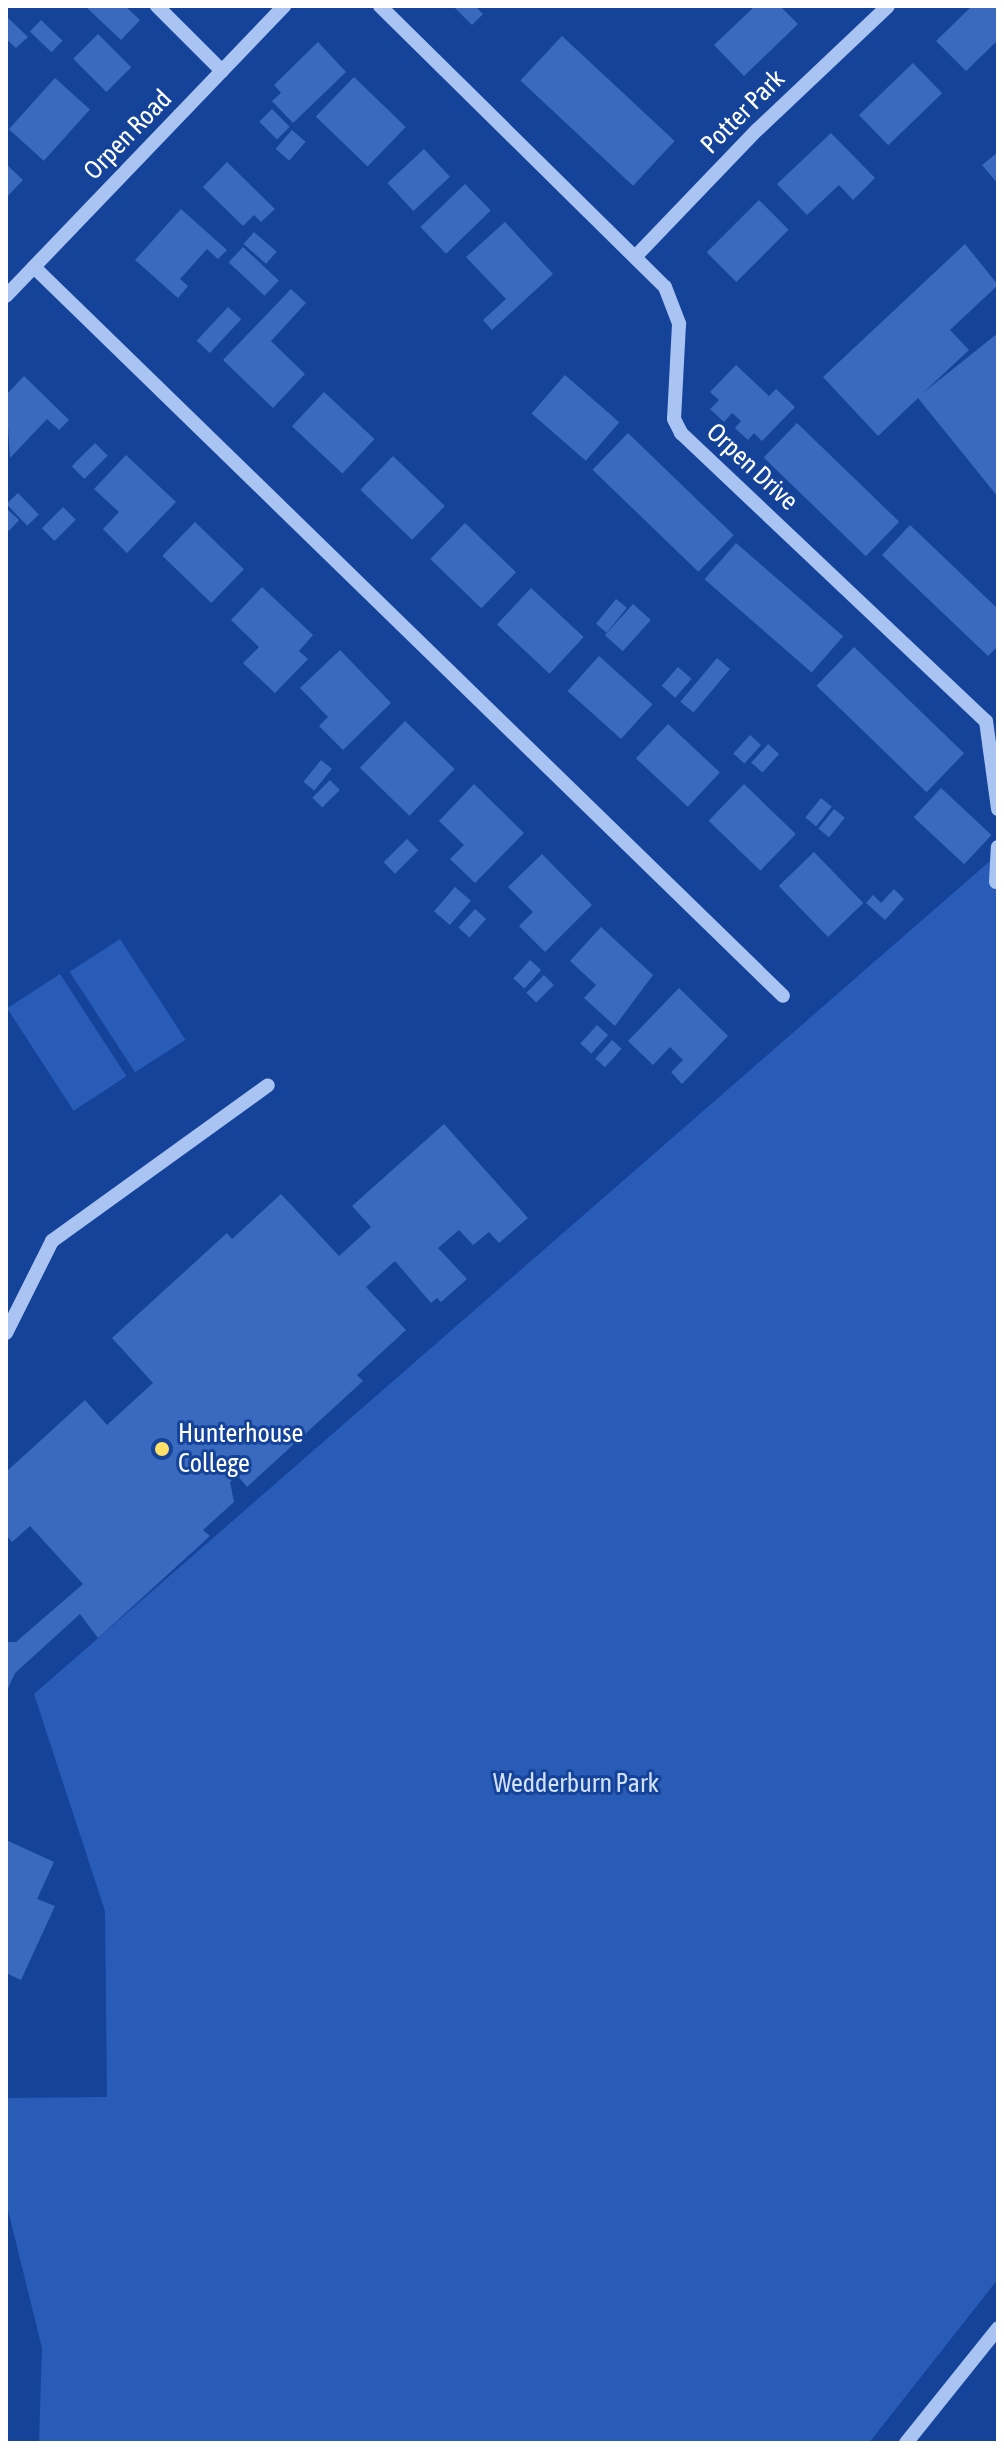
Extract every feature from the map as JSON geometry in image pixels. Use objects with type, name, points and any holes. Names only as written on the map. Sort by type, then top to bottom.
[{"type":"street","points":[[157,6],[222,71]]},
{"type":"street","name":"Orpen Road","points":[[6,296],[284,6]]},
{"type":"street","name":"Orpen Drive","points":[[380,6],[635,257],[674,301],[679,324],[674,419],[681,433],[986,721],[998,809]]},
{"type":"street","name":"Potter Park","points":[[635,257],[757,130],[888,6]]},
{"type":"street","points":[[34,267],[783,996]]},
{"type":"street","points":[[996,882],[998,847]]},
{"type":"street","points":[[6,1333],[52,1241],[268,1085]]},
{"type":"street","points":[[906,2443],[998,2328]]},
{"type":"green space","name":"Wedderburn Park","points":[[998,854],[998,2279],[869,2443],[39,2443],[42,2348],[6,2202],[6,2098],[107,2097],[105,1911],[34,1694]]},
{"type":"green space","points":[[120,939],[185,1040],[135,1072],[70,972]]},
{"type":"green space","points":[[60,974],[126,1076],[74,1111],[7,1008]]},
{"type":"building","points":[[85,6],[125,6],[140,20],[121,40]]},
{"type":"building","points":[[453,6],[475,6],[483,14],[472,25]]},
{"type":"building","points":[[755,6],[780,6],[798,24],[744,76],[714,45]]},
{"type":"building","points":[[972,6],[998,6],[998,40],[966,71],[936,41]]},
{"type":"building","points":[[6,16],[28,37],[16,48],[6,39]]},
{"type":"building","points":[[41,20],[63,41],[51,52],[30,32]]},
{"type":"building","points":[[98,34],[131,67],[106,92],[73,59]]},
{"type":"building","points":[[562,36],[675,141],[633,186],[520,81]]},
{"type":"building","points":[[318,42],[346,72],[293,123],[272,101],[281,93],[274,85]]},
{"type":"building","points":[[913,63],[942,93],[888,145],[859,115]]},
{"type":"building","points":[[354,77],[406,127],[368,167],[316,117]]},
{"type":"building","points":[[55,78],[90,109],[44,161],[9,129]]},
{"type":"building","points":[[272,109],[290,127],[277,139],[259,122]]},
{"type":"building","points":[[292,130],[306,142],[289,161],[276,149]]},
{"type":"building","points":[[831,133],[875,178],[853,200],[839,185],[807,215],[777,184]]},
{"type":"building","points":[[424,149],[450,177],[413,211],[387,183]]},
{"type":"building","points":[[998,152],[998,184],[982,165]]},
{"type":"building","points":[[227,162],[275,209],[261,222],[254,215],[243,226],[203,187]]},
{"type":"building","points":[[6,164],[23,180],[6,198]]},
{"type":"building","points":[[465,184],[491,211],[446,254],[420,227]]},
{"type":"building","points":[[759,200],[789,230],[736,282],[707,252]]},
{"type":"building","points":[[181,209],[227,250],[218,259],[207,249],[180,279],[188,286],[178,298],[135,260]]},
{"type":"building","points":[[505,222],[553,274],[492,330],[483,320],[506,299],[466,257]]},
{"type":"building","points":[[254,232],[277,252],[266,264],[244,244]]},
{"type":"building","points":[[965,244],[998,285],[950,330],[969,350],[923,393],[998,333],[998,497],[918,398],[878,436],[823,377]]},
{"type":"building","points":[[243,247],[279,280],[265,296],[229,262]]},
{"type":"building","points":[[291,289],[306,303],[271,341],[305,374],[273,408],[223,360]]},
{"type":"building","points":[[228,307],[241,319],[210,353],[197,341]]},
{"type":"building","points":[[736,365],[769,396],[776,389],[795,407],[762,441],[754,433],[748,440],[735,428],[741,421],[732,413],[724,422],[710,409],[719,400],[710,392]]},
{"type":"building","points":[[565,375],[619,422],[586,461],[532,413]]},
{"type":"building","points":[[24,376],[69,420],[59,430],[47,419],[10,458],[6,395]]},
{"type":"building","points":[[324,392],[374,439],[342,473],[292,426]]},
{"type":"building","points":[[797,423],[899,522],[866,556],[764,458]]},
{"type":"building","points":[[628,433],[734,535],[698,572],[593,470]]},
{"type":"building","points":[[95,443],[108,456],[84,479],[72,466]]},
{"type":"building","points":[[126,455],[176,502],[127,553],[103,529],[119,512],[94,489]]},
{"type":"building","points":[[393,456],[445,506],[412,540],[360,490]]},
{"type":"building","points":[[18,493],[39,515],[27,526],[6,504]]},
{"type":"building","points":[[63,507],[76,520],[55,541],[42,528]]},
{"type":"building","points":[[6,508],[19,520],[9,531],[6,528]]},
{"type":"building","points":[[195,522],[244,569],[211,603],[162,556]]},
{"type":"building","points":[[465,523],[516,572],[481,608],[430,559]]},
{"type":"building","points":[[910,525],[998,609],[998,646],[988,656],[882,555]]},
{"type":"building","points":[[736,543],[843,636],[812,672],[705,579]]},
{"type":"building","points":[[262,587],[313,635],[299,651],[308,659],[275,693],[243,663],[259,647],[231,620]]},
{"type":"building","points":[[531,588],[584,637],[550,674],[497,625]]},
{"type":"building","points":[[616,599],[627,608],[607,633],[596,624]]},
{"type":"building","points":[[633,604],[651,620],[623,651],[605,635]]},
{"type":"building","points":[[854,647],[964,753],[927,792],[816,686]]},
{"type":"building","points":[[340,650],[391,703],[343,750],[319,726],[328,717],[300,688]]},
{"type":"building","points":[[599,656],[653,704],[621,739],[568,691]]},
{"type":"building","points":[[717,658],[730,669],[693,713],[680,702]]},
{"type":"building","points":[[678,667],[692,679],[675,698],[662,686]]},
{"type":"building","points":[[405,721],[455,769],[409,816],[360,768]]},
{"type":"building","points":[[668,724],[720,772],[688,807],[636,758]]},
{"type":"building","points":[[750,735],[761,745],[744,764],[733,754]]},
{"type":"building","points":[[768,744],[779,754],[762,773],[751,763]]},
{"type":"building","points":[[321,760],[332,769],[314,791],[303,782]]},
{"type":"building","points":[[330,780],[340,790],[322,808],[312,798]]},
{"type":"building","points":[[474,784],[524,833],[475,883],[450,859],[464,845],[439,821]]},
{"type":"building","points":[[744,784],[796,834],[760,871],[709,821]]},
{"type":"building","points":[[941,788],[991,835],[964,864],[914,817]]},
{"type":"building","points":[[821,798],[832,807],[816,826],[805,817]]},
{"type":"building","points":[[834,809],[845,818],[829,837],[818,828]]},
{"type":"building","points":[[407,839],[418,850],[395,874],[384,862]]},
{"type":"building","points":[[814,852],[863,903],[828,937],[779,886]]},
{"type":"building","points":[[542,854],[592,905],[545,952],[519,926],[533,912],[508,887]]},
{"type":"building","points":[[455,887],[471,901],[450,925],[434,911]]},
{"type":"building","points":[[894,889],[904,899],[885,920],[866,903],[873,895],[881,903]]},
{"type":"building","points":[[475,909],[486,919],[469,938],[458,928]]},
{"type":"building","points":[[601,927],[653,975],[615,1026],[584,998],[596,985],[570,961]]},
{"type":"building","points":[[530,960],[541,970],[524,989],[513,979]]},
{"type":"building","points":[[544,975],[554,985],[536,1003],[526,993]]},
{"type":"building","points":[[679,988],[728,1036],[682,1084],[671,1072],[683,1060],[670,1047],[653,1065],[628,1041]]},
{"type":"building","points":[[597,1025],[608,1035],[591,1054],[580,1044]]},
{"type":"building","points":[[612,1040],[622,1049],[605,1067],[595,1059]]},
{"type":"building","points":[[444,1124],[528,1218],[499,1243],[489,1232],[473,1245],[459,1230],[438,1248],[467,1279],[441,1302],[437,1298],[431,1303],[395,1261],[366,1287],[406,1330],[357,1375],[363,1381],[247,1487],[237,1475],[230,1482],[234,1502],[203,1530],[210,1536],[98,1638],[80,1614],[15,1673],[6,1693],[6,1642],[16,1642],[83,1584],[30,1526],[12,1542],[6,1535],[6,1472],[85,1400],[107,1425],[153,1383],[112,1338],[227,1233],[232,1239],[281,1194],[339,1256],[371,1227],[352,1206]]},
{"type":"building","points":[[6,1840],[54,1862],[37,1899],[55,1906],[21,1980],[6,1973]]},
{"type":"place","name":"Hunterhouse College","points":[[162,1449]]}]
